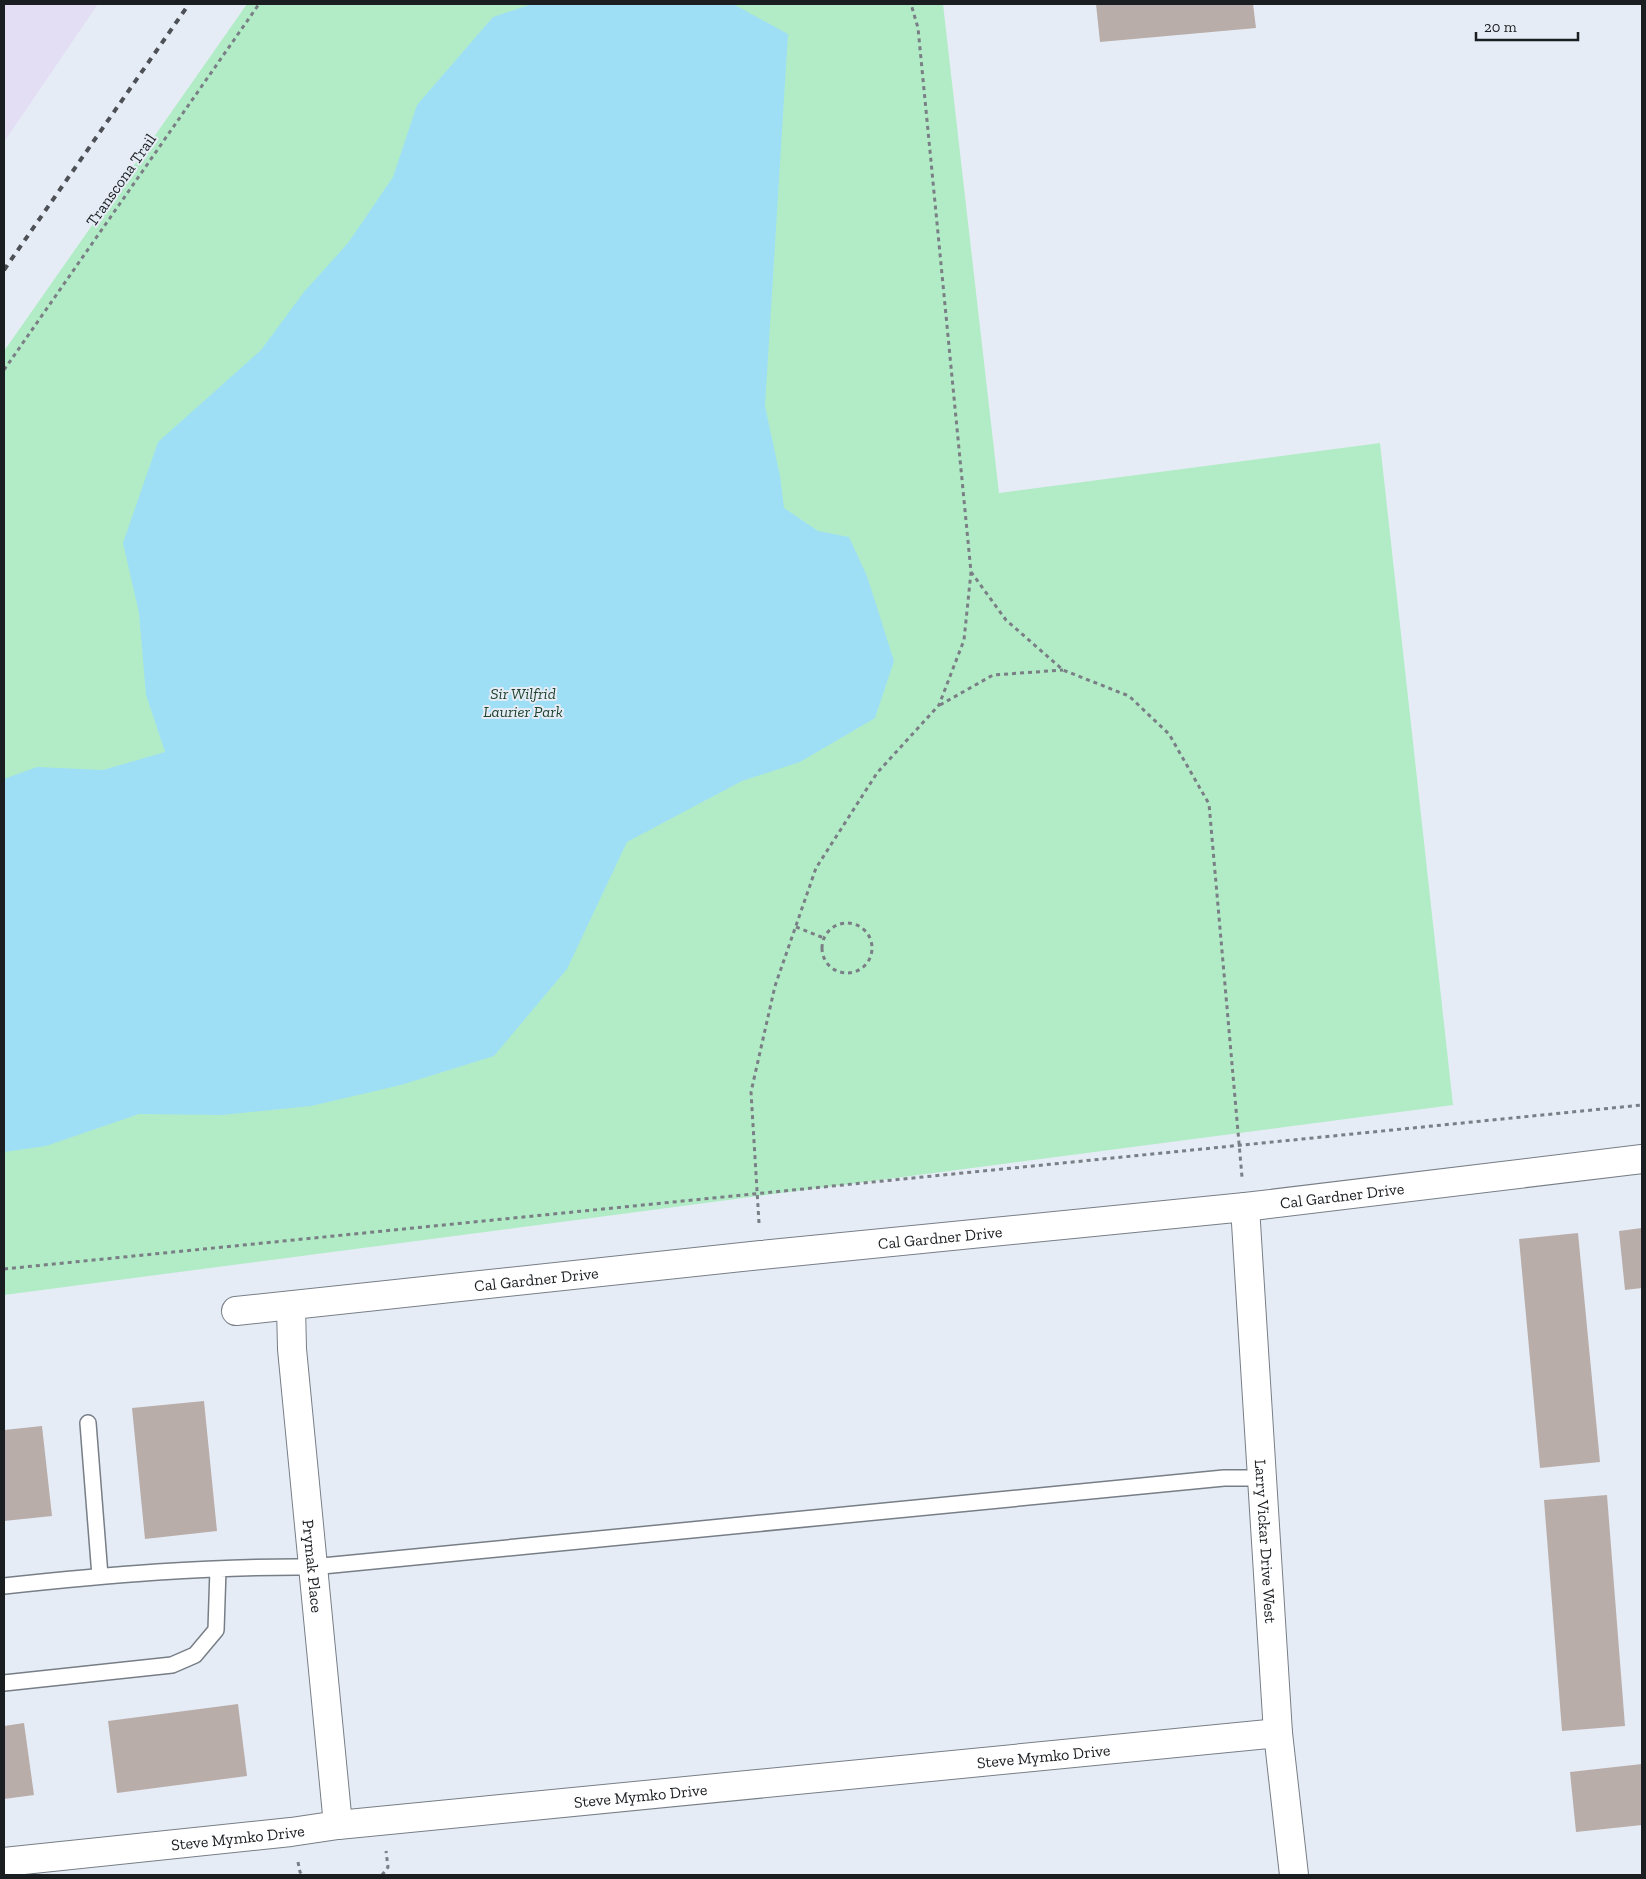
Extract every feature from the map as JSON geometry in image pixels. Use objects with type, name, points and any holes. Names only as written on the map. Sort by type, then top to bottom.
[{"type":"street","name":"Cal Gardner Drive","points":[[236,1311],[761,1255],[1245,1207],[1642,1159]]},
{"type":"street","name":"Larry Vickar Drive West","points":[[1245,1207],[1278,1734],[1294,1875]]},
{"type":"street","name":"Prymak Place","points":[[291,1306],[292,1349],[338,1825]]},
{"type":"street","name":"Steve Mymko Drive","points":[[4,1862],[291,1832],[338,1825],[1278,1734]]},
{"type":"lane","points":[[88,1423],[100,1576]]},
{"type":"lane","points":[[4,1586],[100,1576],[264,1566],[312,1567],[1224,1478],[1262,1478]]},
{"type":"lane","points":[[4,1683],[172,1665],[195,1655],[216,1630],[218,1569]]},
{"type":"path","name":"Transcona Trail","points":[[4,370],[258,4]]},
{"type":"path","points":[[911,4],[918,28],[970,572],[964,640],[939,705]]},
{"type":"path","points":[[970,572],[1006,620],[1063,670],[1129,696],[1169,734],[1209,804],[1245,1207]]},
{"type":"path","points":[[761,1255],[751,1092],[775,986],[816,868],[877,773],[939,705],[993,675],[1063,670]]},
{"type":"path","points":[[842,924],[858,926],[869,937],[872,952],[869,960],[857,972],[840,972],[832,969],[826,963],[823,955],[822,946],[824,938],[828,931],[842,924]]},
{"type":"path","points":[[796,927],[824,938]]},
{"type":"path","points":[[4,1269],[1642,1105]]},
{"type":"shaded area","points":[[4,4],[98,4],[4,142]]},
{"type":"green space","name":"Sir Wilfrid Laurier Park","points":[[247,4],[943,4],[999,493],[1380,443],[1453,1105],[4,1295],[4,351]]},
{"type":"water","points":[[532,4],[733,4],[788,34],[765,406],[780,476],[784,508],[818,531],[849,537],[867,576],[894,661],[875,718],[800,762],[742,781],[627,842],[567,969],[494,1056],[401,1085],[311,1106],[222,1115],[139,1114],[46,1146],[4,1152],[4,779],[37,767],[103,770],[165,752],[146,695],[139,613],[123,543],[158,442],[261,350],[304,292],[348,243],[393,177],[417,105],[493,17]]},
{"type":"building","points":[[1096,4],[1253,4],[1256,28],[1100,42]]},
{"type":"building","points":[[1642,1228],[1642,1288],[1625,1290],[1619,1231]]},
{"type":"building","points":[[1578,1233],[1600,1462],[1540,1468],[1519,1239]]},
{"type":"building","points":[[204,1401],[217,1531],[145,1539],[132,1408]]},
{"type":"building","points":[[42,1426],[52,1516],[4,1521],[4,1430]]},
{"type":"building","points":[[1607,1495],[1625,1726],[1562,1731],[1544,1500]]},
{"type":"building","points":[[238,1704],[247,1776],[117,1793],[108,1721]]},
{"type":"building","points":[[24,1723],[34,1795],[4,1799],[4,1726]]},
{"type":"building","points":[[1642,1764],[1642,1825],[1576,1832],[1570,1772]]},
{"type":"railway","points":[[4,270],[189,4]]}]
